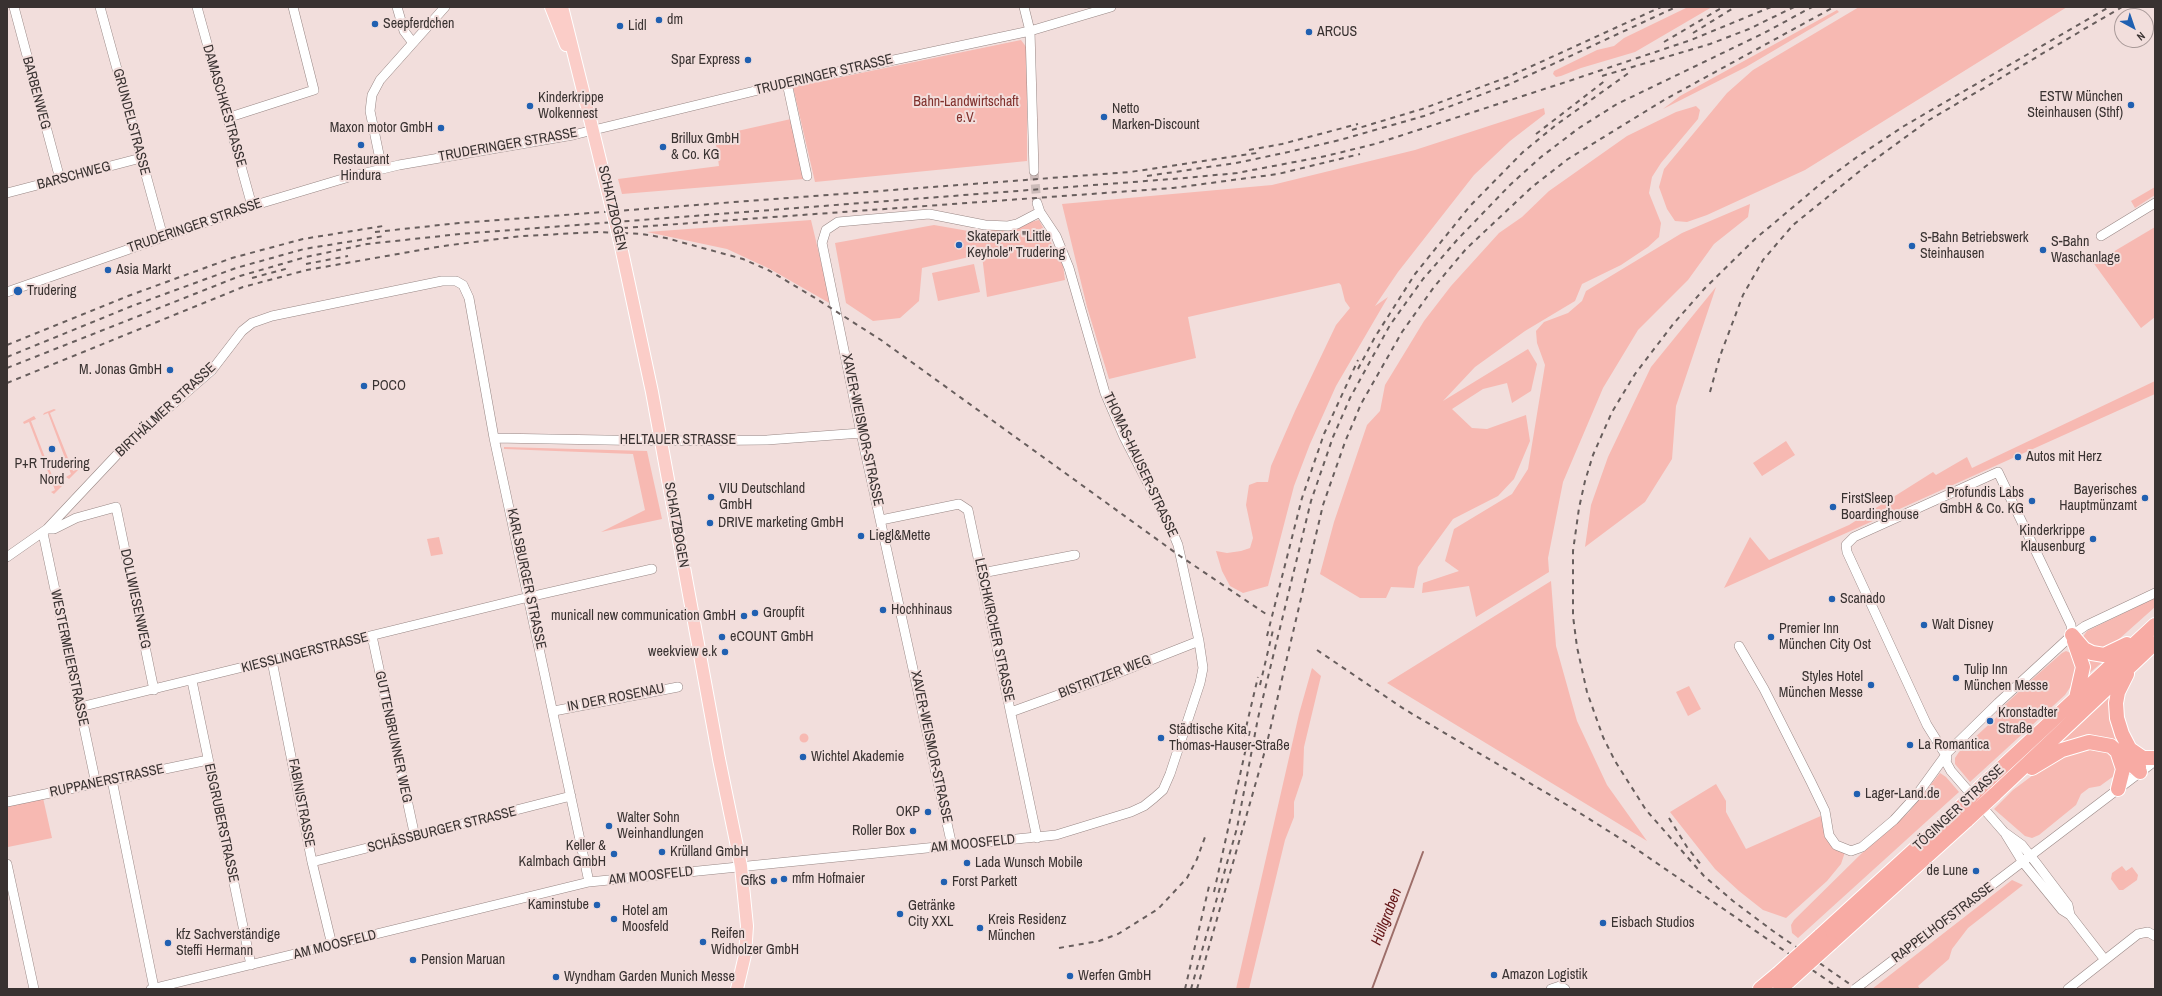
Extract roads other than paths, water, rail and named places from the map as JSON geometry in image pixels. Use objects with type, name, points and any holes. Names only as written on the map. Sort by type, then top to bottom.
[{"type":"highway","points":[[2072,635],[2084,649],[2092,653],[2104,655],[2152,634]]},
{"type":"highway","name":"TÖGINGER STRASSE","points":[[1760,989],[1782,981],[1962,815],[1994,795],[2131,666],[2152,634]]},
{"type":"highway","name":"TÖGINGER STRASSE","points":[[1962,815],[1984,784],[2075,699],[2152,634]]},
{"type":"highway","points":[[2072,635],[2083,667],[2075,699]]},
{"type":"highway","points":[[2118,789],[2123,769],[2123,750],[2116,718],[2116,703],[2118,692],[2131,666]]},
{"type":"highway","points":[[2008,782],[2056,753],[2073,745],[2089,742],[2101,743],[2143,758],[2155,758]]},
{"type":"highway","points":[[2123,750],[2140,772]]},
{"type":"main road","name":"SCHATZBOGEN","points":[[551,7],[575,66]]},
{"type":"main road","name":"SCHATZBOGEN","points":[[562,7],[575,66],[590,119],[620,242],[661,441],[719,759],[741,866],[746,926],[745,955],[737,989]]},
{"type":"street","name":"BARBENWEG","points":[[14,7],[60,179]]},
{"type":"street","name":"GRUNDELSTRASSE","points":[[100,7],[163,237]]},
{"type":"street","name":"DAMASCHKESTRASSE","points":[[197,7],[252,206]]},
{"type":"street","points":[[227,118],[314,90],[293,7]]},
{"type":"street","points":[[398,7],[404,31],[413,43]]},
{"type":"street","points":[[382,168],[370,111],[372,95],[380,80],[445,7]]},
{"type":"street","points":[[1024,7],[1030,31],[1034,171]]},
{"type":"street","name":"TRUDERINGER STRASSE","points":[[7,292],[252,206],[315,186],[382,168],[573,135],[787,83],[1030,31],[1111,7]]},
{"type":"street","points":[[787,83],[807,176]]},
{"type":"street","name":"BARSCHWEG","points":[[7,193],[141,158]]},
{"type":"street","points":[[2101,236],[2155,203]]},
{"type":"street","name":"XAVER-WEISMOR-STRASSE","points":[[952,846],[861,433],[822,243],[826,230],[838,222],[928,214],[984,225],[1008,226],[1017,224],[1039,207]]},
{"type":"street","name":"THOMAS-HAUSER-STRASSE","points":[[1039,207],[1056,236],[1068,268],[1103,386],[1113,412],[1124,437],[1176,539],[1199,641],[1203,668],[1200,683],[1170,774],[1163,790],[1154,798]]},
{"type":"street","name":"BIRTHÄLMER STRASSE","points":[[7,557],[45,531],[126,445],[212,370],[242,331],[252,323],[272,316],[377,294],[442,281],[456,282]]},
{"type":"street","name":"KARLSBURGER STRASSE","points":[[456,282],[463,285],[469,298],[494,438],[554,711],[589,882]]},
{"type":"street","name":"HELTAUER STRASSE","points":[[494,438],[661,441],[766,440],[861,433]]},
{"type":"street","points":[[1947,757],[1927,724],[1847,552],[1846,544],[1854,537],[1998,472],[2071,625],[2072,635]]},
{"type":"street","name":"LESCHKIRCHER STRASSE","points":[[881,520],[959,504],[968,510],[1037,838]]},
{"type":"street","name":"BIRTHÄLMER STRASSE","points":[[45,531],[54,529],[76,518],[116,508]]},
{"type":"street","name":"DOLLWIESENWEG","points":[[116,508],[154,690]]},
{"type":"street","points":[[67,509],[76,518]]},
{"type":"street","name":"WESTERMEIERSTRASSE","points":[[45,531],[96,784]]},
{"type":"street","points":[[982,574],[1074,555]]},
{"type":"street","name":"KIESSLINGERSTRASSE","points":[[80,707],[192,681],[529,597],[652,569]]},
{"type":"street","points":[[2070,915],[2068,905],[2022,845],[2004,832],[1950,771],[1946,762],[1948,752],[1998,703],[2072,635],[2086,626],[2155,593]]},
{"type":"street","name":"GUTTENBRUNNER WEG","points":[[372,636],[415,837]]},
{"type":"street","name":"BISTRITZER WEG","points":[[1011,712],[1105,678],[1199,641]]},
{"type":"street","points":[[1739,646],[1764,689],[1814,788],[1825,812],[1829,835],[1836,845],[1851,851],[1857,850],[1886,828],[1905,808],[1935,768],[1947,757]]},
{"type":"street","name":"FABINISTRASSE","points":[[272,660],[312,862],[332,945]]},
{"type":"street","name":"EISGRUBERSTRASSE","points":[[192,681],[251,965]]},
{"type":"street","name":"IN DER ROSENAU","points":[[554,711],[678,687]]},
{"type":"street","name":"RUPPANERSTRASSE","points":[[7,802],[208,760]]},
{"type":"street","name":"RAPPELHOFSTRASSE","points":[[1856,989],[2155,761]]},
{"type":"street","points":[[112,780],[153,989]]},
{"type":"street","name":"SCHÄSSBURGER STRASSE","points":[[312,862],[415,837],[571,796]]},
{"type":"street","name":"AM MOOSFELD","points":[[153,989],[589,882],[1037,838],[1066,833],[1131,812],[1144,806],[1154,798]]},
{"type":"street","points":[[2004,832],[2012,848],[2022,861],[2062,910],[2070,915],[2105,960]]},
{"type":"street","points":[[7,864],[34,989]]},
{"type":"street","points":[[2068,989],[2138,934],[2148,932],[2155,936]]},
{"type":"street","points":[[1551,989],[1560,986],[1565,989]]},
{"type":"waterway","name":"Hüllgraben","points":[[1372,989],[1423,852]]},
{"type":"tunnel","points":[[1034,171],[1037,203]]},
{"type":"railway","points":[[1352,130],[1422,109],[1508,77],[1661,7]]},
{"type":"railway","points":[[1147,176],[1236,163],[1284,153],[1340,140],[1424,116],[1510,84],[1676,7]]},
{"type":"railway","points":[[1664,42],[1723,7]]},
{"type":"railway","points":[[1693,33],[1735,7]]},
{"type":"railway","points":[[7,368],[240,276],[306,257],[367,244],[460,234],[1185,178],[1237,173],[1326,156],[1375,144],[1569,81],[1691,40],[1771,7]]},
{"type":"railway","points":[[1602,76],[1710,44],[1749,29],[1794,7]]},
{"type":"railway","points":[[1191,989],[1237,828],[1258,718],[1311,501],[1333,437],[1350,398],[1390,325],[1423,279],[1457,240],[1510,185],[1541,157],[1579,128],[1617,104],[1764,33],[1812,7]]},
{"type":"railway","points":[[1197,989],[1266,747],[1323,505],[1345,442],[1361,404],[1402,332],[1434,287],[1466,249],[1532,187],[1568,159],[1664,100],[1834,7]]},
{"type":"railway","points":[[1857,989],[1773,931],[1733,901],[1704,876],[1646,810],[1615,761],[1603,737],[1587,692],[1577,647],[1573,616],[1573,551],[1579,508],[1585,481],[1593,455],[1612,412],[1635,374],[1674,323],[1705,288],[1755,239],[1823,182],[1857,157],[1904,126],[2109,7]]},
{"type":"railway","points":[[1710,392],[1720,356],[1743,295],[1763,260],[1793,225],[1866,166],[1929,120],[2122,7]]},
{"type":"railway","points":[[1358,369],[1375,337],[1415,274],[1470,206],[1523,152],[1556,125],[1630,72]]},
{"type":"railway","points":[[1536,134],[1606,80]]},
{"type":"railway","points":[[1249,150],[1282,144],[1358,124]]},
{"type":"railway","points":[[375,232],[459,223],[1130,172],[1257,153]]},
{"type":"railway","points":[[623,228],[1173,188],[1278,174],[1360,154]]},
{"type":"railway","points":[[7,345],[128,296],[232,258],[303,239],[383,226]]},
{"type":"railway","points":[[7,383],[243,287],[307,270],[443,246],[522,236],[599,232],[642,234],[666,238],[743,259],[770,271],[815,298],[881,340],[1180,556],[1266,614]]},
{"type":"railway","points":[[7,357],[132,306],[236,268],[304,249],[384,236]]},
{"type":"railway","points":[[306,264],[348,256]]},
{"type":"railway","points":[[252,278],[289,268]]},
{"type":"railway","points":[[1267,636],[1302,498],[1324,434],[1358,360]]},
{"type":"railway","points":[[1260,685],[1273,630]]},
{"type":"railway","points":[[1317,650],[1404,709],[1567,805],[1629,844],[1840,989]]},
{"type":"railway","points":[[1244,736],[1258,677]]},
{"type":"railway","points":[[1214,892],[1250,730]]},
{"type":"railway","points":[[1669,818],[1687,847],[1702,866]]},
{"type":"railway","points":[[1059,948],[1099,941],[1118,934],[1158,909],[1187,878],[1197,859],[1205,837]]},
{"type":"railway","points":[[1185,989],[1210,882]]},
{"type":"place","name":"dm","points":[[659,20]]},
{"type":"place","name":"Seepferdchen","points":[[375,24]]},
{"type":"place","name":"Lidl","points":[[620,26]]},
{"type":"place","name":"ARCUS","points":[[1309,32]]},
{"type":"place","name":"Spar Express","points":[[748,60]]},
{"type":"place","name":"ESTW München Steinhausen (Sthf)","points":[[2131,105]]},
{"type":"place","name":"Kinderkrippe Wolkennest","points":[[530,106]]},
{"type":"place","name":"Netto Marken-Discount","points":[[1104,117]]},
{"type":"place","name":"Maxon motor GmbH","points":[[441,128]]},
{"type":"place","name":"Restaurant Hindura","points":[[361,145]]},
{"type":"place","name":"Brillux GmbH & Co. KG","points":[[663,147]]},
{"type":"place","name":"Skatepark \"Little Keyhole\" Trudering","points":[[959,245]]},
{"type":"place","name":"S-Bahn Betriebswerk Steinhausen","points":[[1912,246]]},
{"type":"place","name":"S-Bahn Waschanlage","points":[[2043,250]]},
{"type":"place","name":"Asia Markt","points":[[108,270]]},
{"type":"place","name":"Trudering","points":[[18,291]]},
{"type":"place","name":"M. Jonas GmbH","points":[[170,370]]},
{"type":"place","name":"POCO","points":[[364,386]]},
{"type":"place","name":"P+R Trudering Nord","points":[[52,449]]},
{"type":"place","name":"Autos mit Herz","points":[[2018,457]]},
{"type":"place","name":"VIU Deutschland GmbH","points":[[711,497]]},
{"type":"place","name":"Bayerisches Hauptmünzamt","points":[[2145,498]]},
{"type":"place","name":"Profundis Labs GmbH & Co. KG","points":[[2032,501]]},
{"type":"place","name":"FirstSleep Boardinghouse","points":[[1833,507]]},
{"type":"place","name":"DRIVE marketing GmbH","points":[[710,523]]},
{"type":"place","name":"Liegl&Mette","points":[[861,536]]},
{"type":"place","name":"Kinderkrippe Klausenburg","points":[[2093,539]]},
{"type":"place","name":"Scanado","points":[[1832,599]]},
{"type":"place","name":"Hochhinaus","points":[[883,610]]},
{"type":"place","name":"Groupfit","points":[[755,613]]},
{"type":"place","name":"municall new communication GmbH","points":[[744,616]]},
{"type":"place","name":"Walt Disney","points":[[1924,625]]},
{"type":"place","name":"eCOUNT GmbH","points":[[722,637]]},
{"type":"place","name":"Premier Inn München City Ost","points":[[1771,637]]},
{"type":"place","name":"weekview e.k","points":[[725,652]]},
{"type":"place","name":"Tulip Inn München Messe","points":[[1956,678]]},
{"type":"place","name":"Styles Hotel München Messe","points":[[1871,685]]},
{"type":"place","name":"Kronstadter Straße","points":[[1990,721]]},
{"type":"place","name":"Städtische Kita Thomas-Hauser-Straße","points":[[1161,738]]},
{"type":"place","name":"La Romantica","points":[[1910,745]]},
{"type":"place","name":"Wichtel Akademie","points":[[803,757]]},
{"type":"place","name":"Lager-Land.de","points":[[1857,794]]},
{"type":"place","name":"OKP","points":[[928,812]]},
{"type":"place","name":"Walter Sohn Weinhandlungen","points":[[609,826]]},
{"type":"place","name":"Roller Box","points":[[913,831]]},
{"type":"place","name":"Krülland GmbH","points":[[662,852]]},
{"type":"place","name":"Keller & Kalmbach GmbH","points":[[614,854]]},
{"type":"place","name":"Lada Wunsch Mobile","points":[[967,863]]},
{"type":"place","name":"de Lune","points":[[1976,871]]},
{"type":"place","name":"mfm Hofmaier","points":[[784,879]]},
{"type":"place","name":"GfkS","points":[[774,881]]},
{"type":"place","name":"Forst Parkett","points":[[944,882]]},
{"type":"place","name":"Kaminstube","points":[[597,905]]},
{"type":"place","name":"Getränke City XXL","points":[[900,914]]},
{"type":"place","name":"Hotel am Moosfeld","points":[[614,919]]},
{"type":"place","name":"Eisbach Studios","points":[[1603,923]]},
{"type":"place","name":"Kreis Residenz München","points":[[980,928]]},
{"type":"place","name":"Reifen Widholzer GmbH","points":[[703,942]]},
{"type":"place","name":"kfz Sachverständige Steffi Hermann","points":[[168,943]]},
{"type":"place","name":"Pension Maruan","points":[[413,960]]},
{"type":"place","name":"Amazon Logistik","points":[[1494,975]]},
{"type":"place","name":"Werfen GmbH","points":[[1070,976]]},
{"type":"place","name":"Wyndham Garden Munich Messe","points":[[556,977]]},
{"type":"park label","name":"Bahn-Landwirtschaft e.V.","points":[[966,110]]}]
